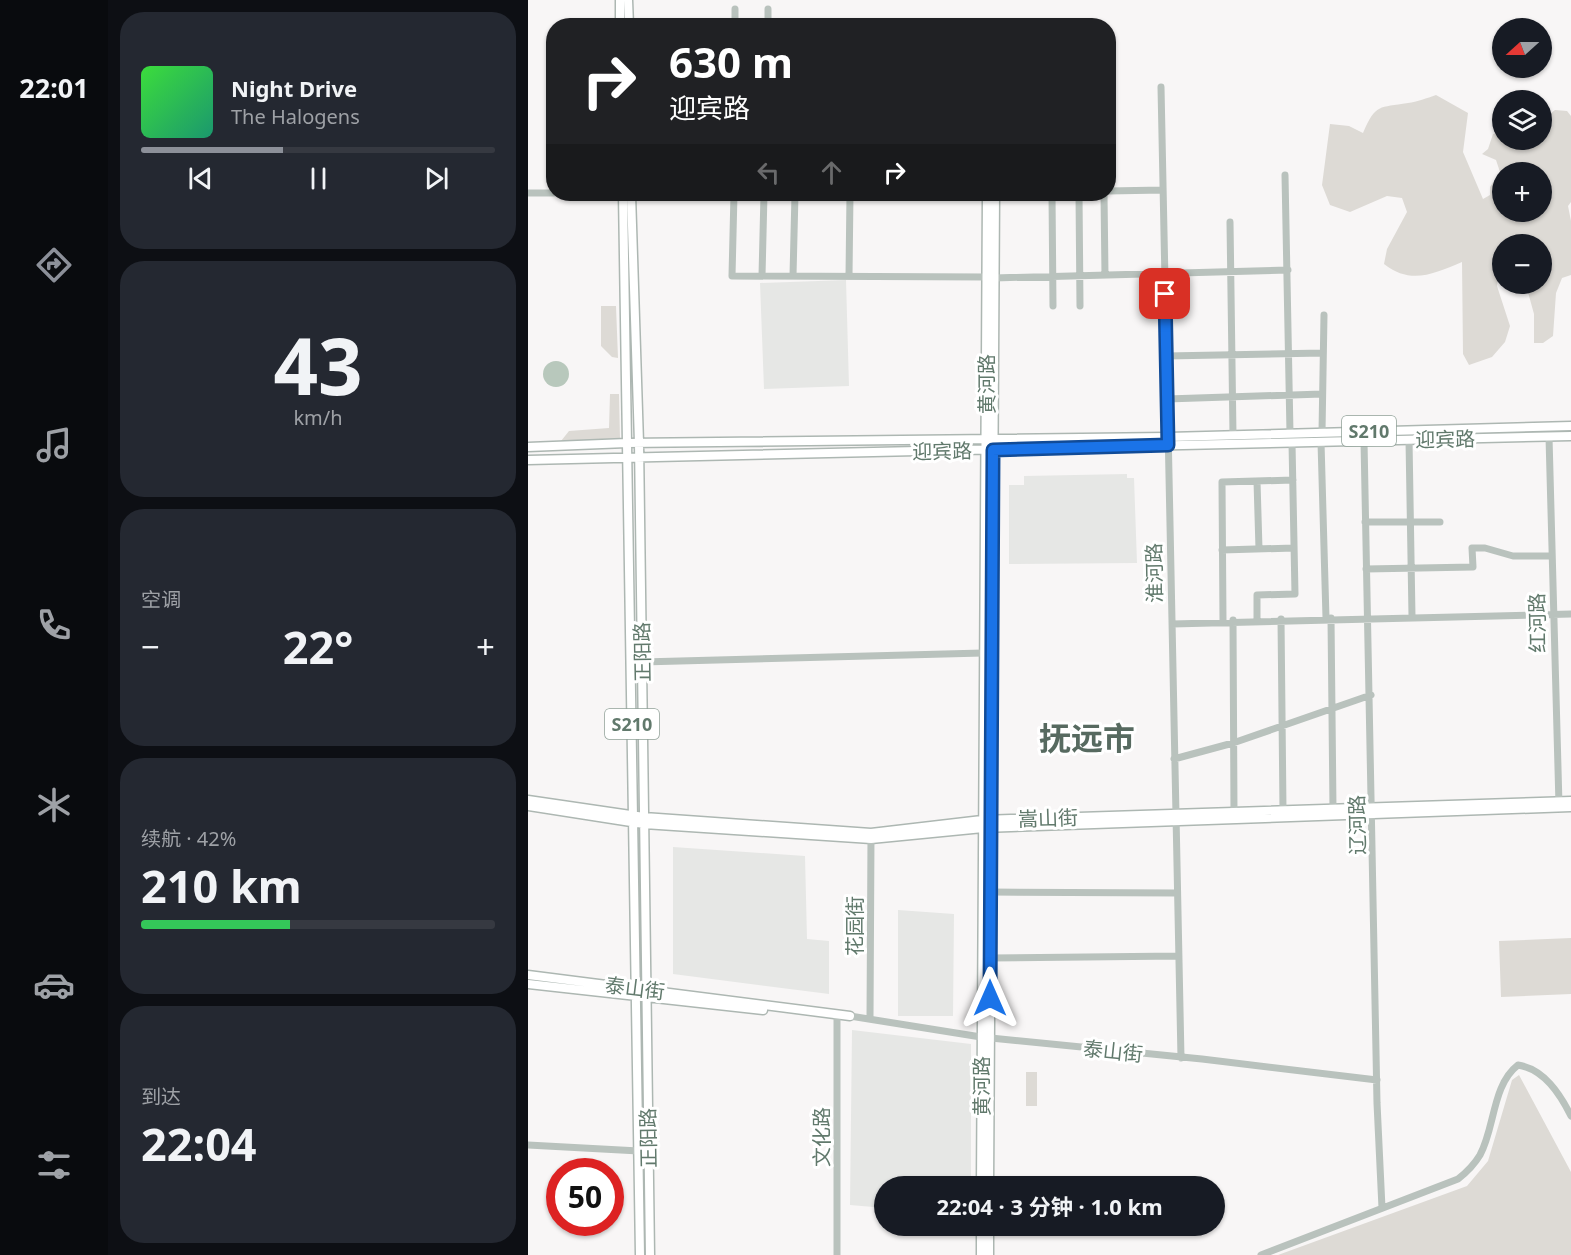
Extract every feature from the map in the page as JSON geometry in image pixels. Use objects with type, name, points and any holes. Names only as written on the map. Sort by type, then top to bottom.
[{"type":"main road","points":[[620,0],[620,18]]},
{"type":"main road","points":[[628,0],[629,18]]},
{"type":"main road","name":"正阳路","points":[[623,201],[633,819],[650,1255]]},
{"type":"main road","name":"正阳路","points":[[631,201],[639,443],[644,820],[640,993],[640,1255]]},
{"type":"main road","name":"黄河路","points":[[987,201],[991,278]]},
{"type":"main road","name":"黄河路","points":[[981,1176],[991,892],[983,653],[995,201]]},
{"type":"main road","name":"迎宾路","points":[[528,459],[989,450],[1168,441],[1233,435],[1571,426]]},
{"type":"main road","name":"迎宾路","points":[[528,447],[627,443],[990,439],[1292,443],[1571,436]]},
{"type":"main road","name":"黄河路","points":[[989,450],[986,1037],[989,1176]]},
{"type":"main road","name":"嵩山街","points":[[528,800],[633,819]]},
{"type":"main road","name":"嵩山街","points":[[1558,805],[1571,801]]},
{"type":"main road","name":"嵩山街","points":[[528,806],[644,820],[871,836],[987,824],[1373,810],[1558,805],[1571,807]]},
{"type":"main road","name":"嵩山街","points":[[1176,817],[1283,810],[1373,810]]},
{"type":"main road","name":"泰山街","points":[[528,975],[640,993],[837,1018],[850,1016]]},
{"type":"main road","name":"泰山街","points":[[528,984],[640,993],[850,1016]]},
{"type":"main road","points":[[981,1236],[981,1255]]},
{"type":"main road","points":[[989,1236],[989,1255]]},
{"type":"street","points":[[735,9],[735,18]]},
{"type":"street","points":[[768,9],[768,18]]},
{"type":"street","name":"淮河路","points":[[1161,87],[1181,1058]]},
{"type":"street","points":[[1285,175],[1290,433]]},
{"type":"street","points":[[1116,191],[1163,190]]},
{"type":"street","points":[[528,193],[546,193]]},
{"type":"street","points":[[734,201],[732,276],[991,278],[1288,270]]},
{"type":"street","points":[[762,276],[764,201]]},
{"type":"street","points":[[794,276],[795,201]]},
{"type":"street","points":[[849,276],[850,201]]},
{"type":"street","points":[[1052,201],[1053,306]]},
{"type":"street","points":[[1079,201],[1080,306]]},
{"type":"street","points":[[1104,201],[1105,275]]},
{"type":"street","points":[[1230,222],[1233,435]]},
{"type":"street","points":[[1322,432],[1324,315]]},
{"type":"street","points":[[1166,356],[1323,353]]},
{"type":"street","points":[[1167,399],[1322,394]]},
{"type":"street","name":"红河路","points":[[1549,437],[1558,805]]},
{"type":"street","points":[[1409,440],[1412,616]]},
{"type":"street","name":"辽河路","points":[[1364,441],[1371,695],[1377,1080],[1382,1208]]},
{"type":"street","points":[[1321,442],[1332,710],[1333,809]]},
{"type":"street","points":[[1257,620],[1257,595],[1295,594],[1292,443]]},
{"type":"street","points":[[1223,621],[1222,482],[1293,480]]},
{"type":"street","points":[[1257,481],[1259,549]]},
{"type":"street","points":[[1365,522],[1440,522]]},
{"type":"street","points":[[1222,550],[1294,548]]},
{"type":"street","points":[[1366,569],[1473,567],[1472,548],[1485,548],[1513,556],[1552,556]]},
{"type":"street","points":[[1172,624],[1233,620],[1571,614]]},
{"type":"street","points":[[1281,619],[1283,810]]},
{"type":"street","points":[[1233,620],[1234,812]]},
{"type":"street","points":[[642,663],[983,653]]},
{"type":"street","points":[[1174,759],[1233,743],[1371,695]]},
{"type":"street","name":"花园街","points":[[870,1019],[871,836]]},
{"type":"street","points":[[991,892],[1178,893]]},
{"type":"street","points":[[990,958],[1179,956]]},
{"type":"street","name":"泰山街","points":[[850,1016],[986,1037],[1377,1080]]},
{"type":"street","name":"文化路","points":[[837,1018],[837,1255]]},
{"type":"street","points":[[1262,1255],[1382,1208],[1443,1188],[1458,1179],[1472,1167],[1481,1153],[1505,1080],[1518,1065],[1528,1066],[1543,1077],[1560,1096],[1571,1116]]},
{"type":"street","points":[[528,1145],[639,1151]]},
{"type":"shaded area","points":[[1436,95],[1468,113],[1463,152],[1483,199],[1490,195],[1492,184],[1492,222],[1552,222],[1552,162],[1497,162],[1482,154],[1488,149],[1492,137],[1492,150],[1552,150],[1552,112],[1555,110],[1567,111],[1571,116],[1571,202],[1568,206],[1571,221],[1571,275],[1562,278],[1556,293],[1553,336],[1543,343],[1534,343],[1534,314],[1528,294],[1552,294],[1552,234],[1492,234],[1492,294],[1500,294],[1510,326],[1505,342],[1492,357],[1469,365],[1463,354],[1462,262],[1432,273],[1413,276],[1384,264],[1387,249],[1407,212],[1402,198],[1387,196],[1350,212],[1330,205],[1322,185],[1330,124],[1349,126],[1363,133],[1371,116],[1380,109]]},
{"type":"shaded area","points":[[846,280],[849,386],[764,389],[760,283]]},
{"type":"shaded area","points":[[601,306],[616,306],[618,358],[612,357],[601,346]]},
{"type":"shaded area","points":[[556,361],[565,365],[569,374],[565,383],[556,387],[547,383],[543,374],[547,365]]},
{"type":"shaded area","points":[[610,394],[619,394],[620,439],[561,441],[569,431],[609,428]]},
{"type":"shaded area","points":[[1127,474],[1127,478],[1134,478],[1137,563],[1009,564],[1009,485],[1024,485],[1024,476]]},
{"type":"shaded area","points":[[673,847],[805,856],[807,939],[829,941],[829,994],[673,974]]},
{"type":"shaded area","points":[[898,910],[954,914],[953,1016],[898,1016]]},
{"type":"shaded area","points":[[1571,938],[1571,994],[1501,997],[1499,941]]},
{"type":"shaded area","points":[[852,1030],[971,1044],[971,1176],[874,1176],[874,1207],[850,1205]]},
{"type":"shaded area","points":[[1026,1072],[1037,1072],[1037,1106],[1026,1106]]},
{"type":"shaded area","points":[[1519,1075],[1571,1172],[1571,1255],[1278,1255],[1467,1186],[1488,1161],[1512,1080]]},
{"type":"district","name":"抚远市","points":[[1087,737]]},
{"type":"route","points":[[990,998],[993,450],[1168,445],[1165,294]]}]
